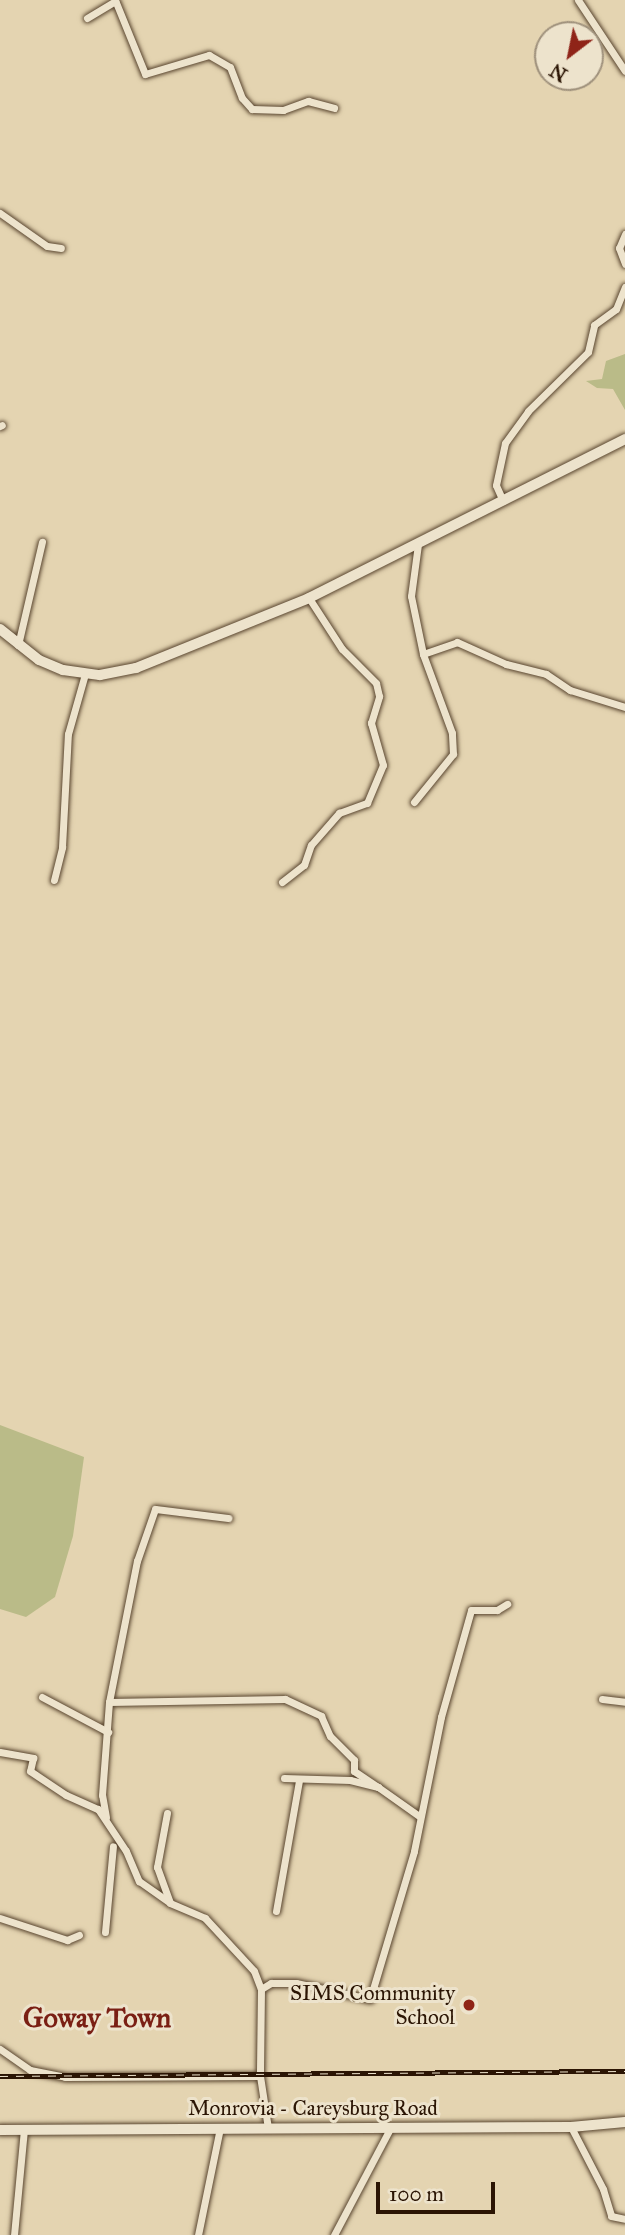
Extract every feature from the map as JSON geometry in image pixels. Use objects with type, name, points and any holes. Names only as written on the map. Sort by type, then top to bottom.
[{"type":"main road","points":[[0,629],[38,660],[85,674],[135,668],[309,598],[625,439]]},
{"type":"main road","name":"Monrovia - Careysburg Road","points":[[0,2130],[571,2127],[625,2122]]},
{"type":"street","points":[[578,0],[625,71]]},
{"type":"street","points":[[88,18],[115,1],[145,75],[209,55],[230,67],[242,98],[252,109],[283,110],[307,101],[334,108]]},
{"type":"street","points":[[0,213],[47,246],[61,248]]},
{"type":"street","points":[[625,234],[619,248],[625,264]]},
{"type":"street","points":[[503,501],[496,485],[505,443],[528,411],[588,352],[594,325],[615,309],[625,287]]},
{"type":"street","points":[[18,646],[42,542]]},
{"type":"street","points":[[414,802],[453,754],[452,733],[423,654],[411,596],[418,544]]},
{"type":"street","points":[[282,882],[304,865],[311,845],[339,813],[367,803],[383,765],[371,723],[379,696],[376,683],[342,649],[309,598]]},
{"type":"street","points":[[423,654],[457,642],[506,664],[546,674],[570,690],[625,707]]},
{"type":"street","points":[[54,880],[62,847],[68,734],[85,674]]},
{"type":"street","points":[[107,1821],[102,1795],[109,1702],[137,1561],[155,1509],[228,1518]]},
{"type":"street","points":[[261,1989],[271,1983],[296,1983],[370,1999],[414,1851],[419,1816],[471,1611],[497,1610],[507,1604]]},
{"type":"street","points":[[41,1697],[108,1732]]},
{"type":"street","points":[[109,1702],[285,1699],[321,1716],[330,1736],[354,1759],[354,1771],[419,1816]]},
{"type":"street","points":[[603,1699],[625,1702]]},
{"type":"street","points":[[0,1752],[33,1758],[30,1771],[66,1795],[93,1805],[107,1821],[136,1877],[170,1903],[205,1918],[254,1971],[261,1989],[260,2076],[268,2128]]},
{"type":"street","points":[[285,1778],[299,1781],[350,1780],[378,1787]]},
{"type":"street","points":[[276,1911],[299,1781]]},
{"type":"street","points":[[167,1813],[158,1867],[170,1903]]},
{"type":"street","points":[[105,1932],[113,1846]]},
{"type":"street","points":[[0,1918],[67,1940],[79,1935]]},
{"type":"street","points":[[0,2049],[20,2066],[65,2077],[260,2076]]},
{"type":"street","points":[[334,2235],[391,2127]]},
{"type":"street","points":[[571,2127],[603,2189],[611,2216],[625,2219]]},
{"type":"street","points":[[198,2235],[220,2128]]},
{"type":"street","points":[[14,2235],[24,2130]]},
{"type":"green space","points":[[625,354],[625,410],[613,389],[597,388],[586,381],[602,379],[606,361]]},
{"type":"green space","points":[[0,1425],[84,1457],[73,1536],[55,1597],[26,1617],[0,1609]]},
{"type":"railway","points":[[0,2076],[625,2071]]},
{"type":"place","name":"SIMS Community School","points":[[469,2005]]},
{"type":"district","name":"Goway Town","points":[[97,2018]]}]
